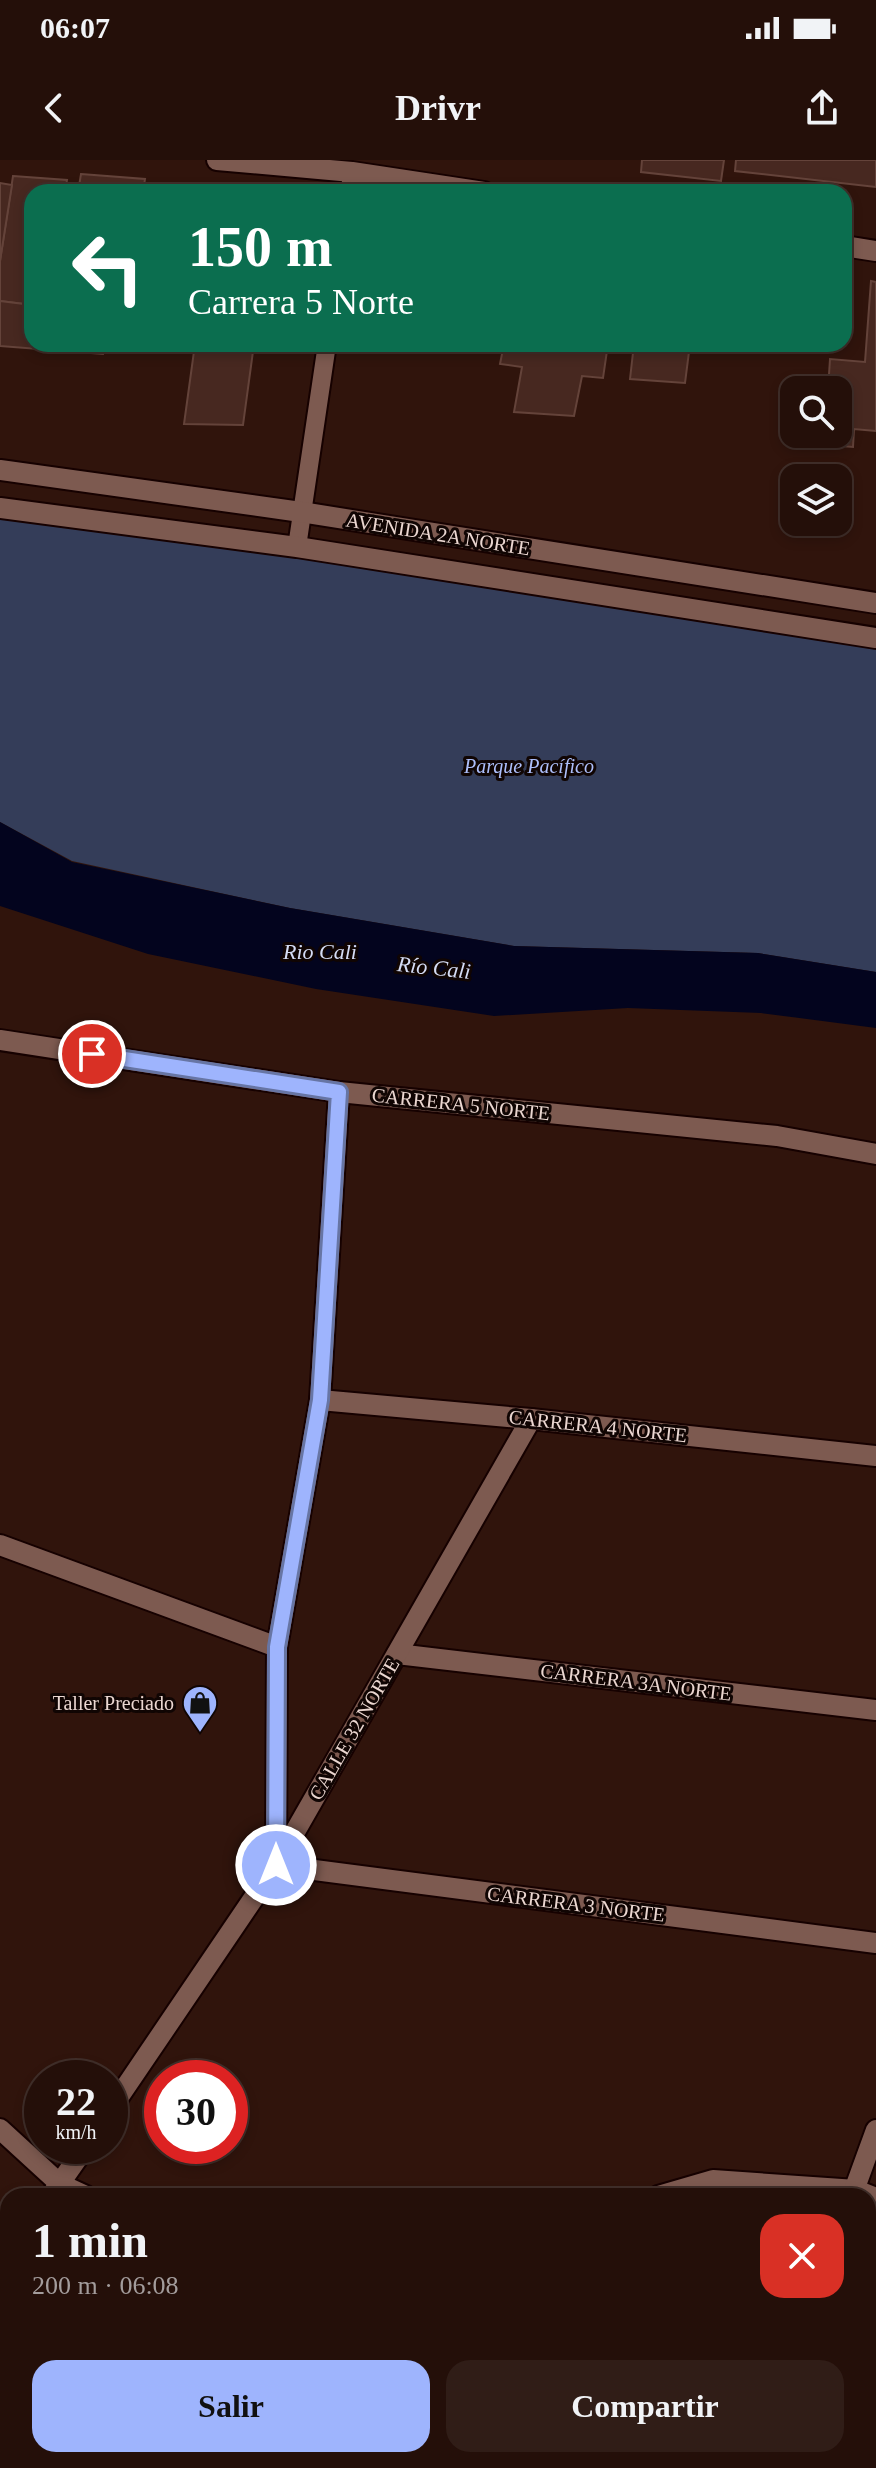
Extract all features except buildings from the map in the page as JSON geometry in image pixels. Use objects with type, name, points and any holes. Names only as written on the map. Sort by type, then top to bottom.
[{"type":"street","points":[[217,160],[378,184]]},
{"type":"street","points":[[852,247],[876,251]]},
{"type":"street","name":"AVENIDA 2A NORTE","points":[[0,470],[301,512],[876,603]]},
{"type":"street","name":"AVENIDA 2A NORTE","points":[[0,508],[297,547],[876,638]]},
{"type":"street","name":"CARRERA 5 NORTE","points":[[0,1040],[339,1092],[777,1136],[876,1154]]},
{"type":"street","points":[[276,1865],[277,1647],[320,1400],[339,1092]]},
{"type":"street","name":"CARRERA 4 NORTE","points":[[320,1400],[876,1456]]},
{"type":"street","name":"CALLE 32 NORTE","points":[[128,2083],[276,1865],[531,1419]]},
{"type":"street","points":[[0,1545],[277,1647]]},
{"type":"street","name":"CARRERA 3A NORTE","points":[[397,1654],[876,1710]]},
{"type":"street","name":"CARRERA 3 NORTE","points":[[276,1865],[876,1943]]},
{"type":"street","points":[[0,2129],[54,2188]]},
{"type":"street","points":[[856,2188],[876,2130]]},
{"type":"street","points":[[57,2188],[74,2164]]},
{"type":"street","points":[[686,2188],[713,2180],[800,2188]]},
{"type":"lane","points":[[297,547],[326,352]]},
{"type":"green space","name":"Parque Pacífico","points":[[0,508],[876,638],[876,972],[758,953],[514,946],[290,908],[72,861],[0,822]]},
{"type":"water","name":"Rio Cali","points":[[0,822],[72,862],[290,908],[514,946],[758,953],[876,972],[876,1028],[761,1013],[628,1008],[494,1016],[316,989],[148,954],[0,906]]},
{"type":"place","name":"Taller Preciado","points":[[200,1734]]},
{"type":"route","points":[[92,1054],[339,1092],[320,1400],[277,1647],[276,1865]]},
{"type":"water label","name":"Río Cali","points":[[434,967]]}]
